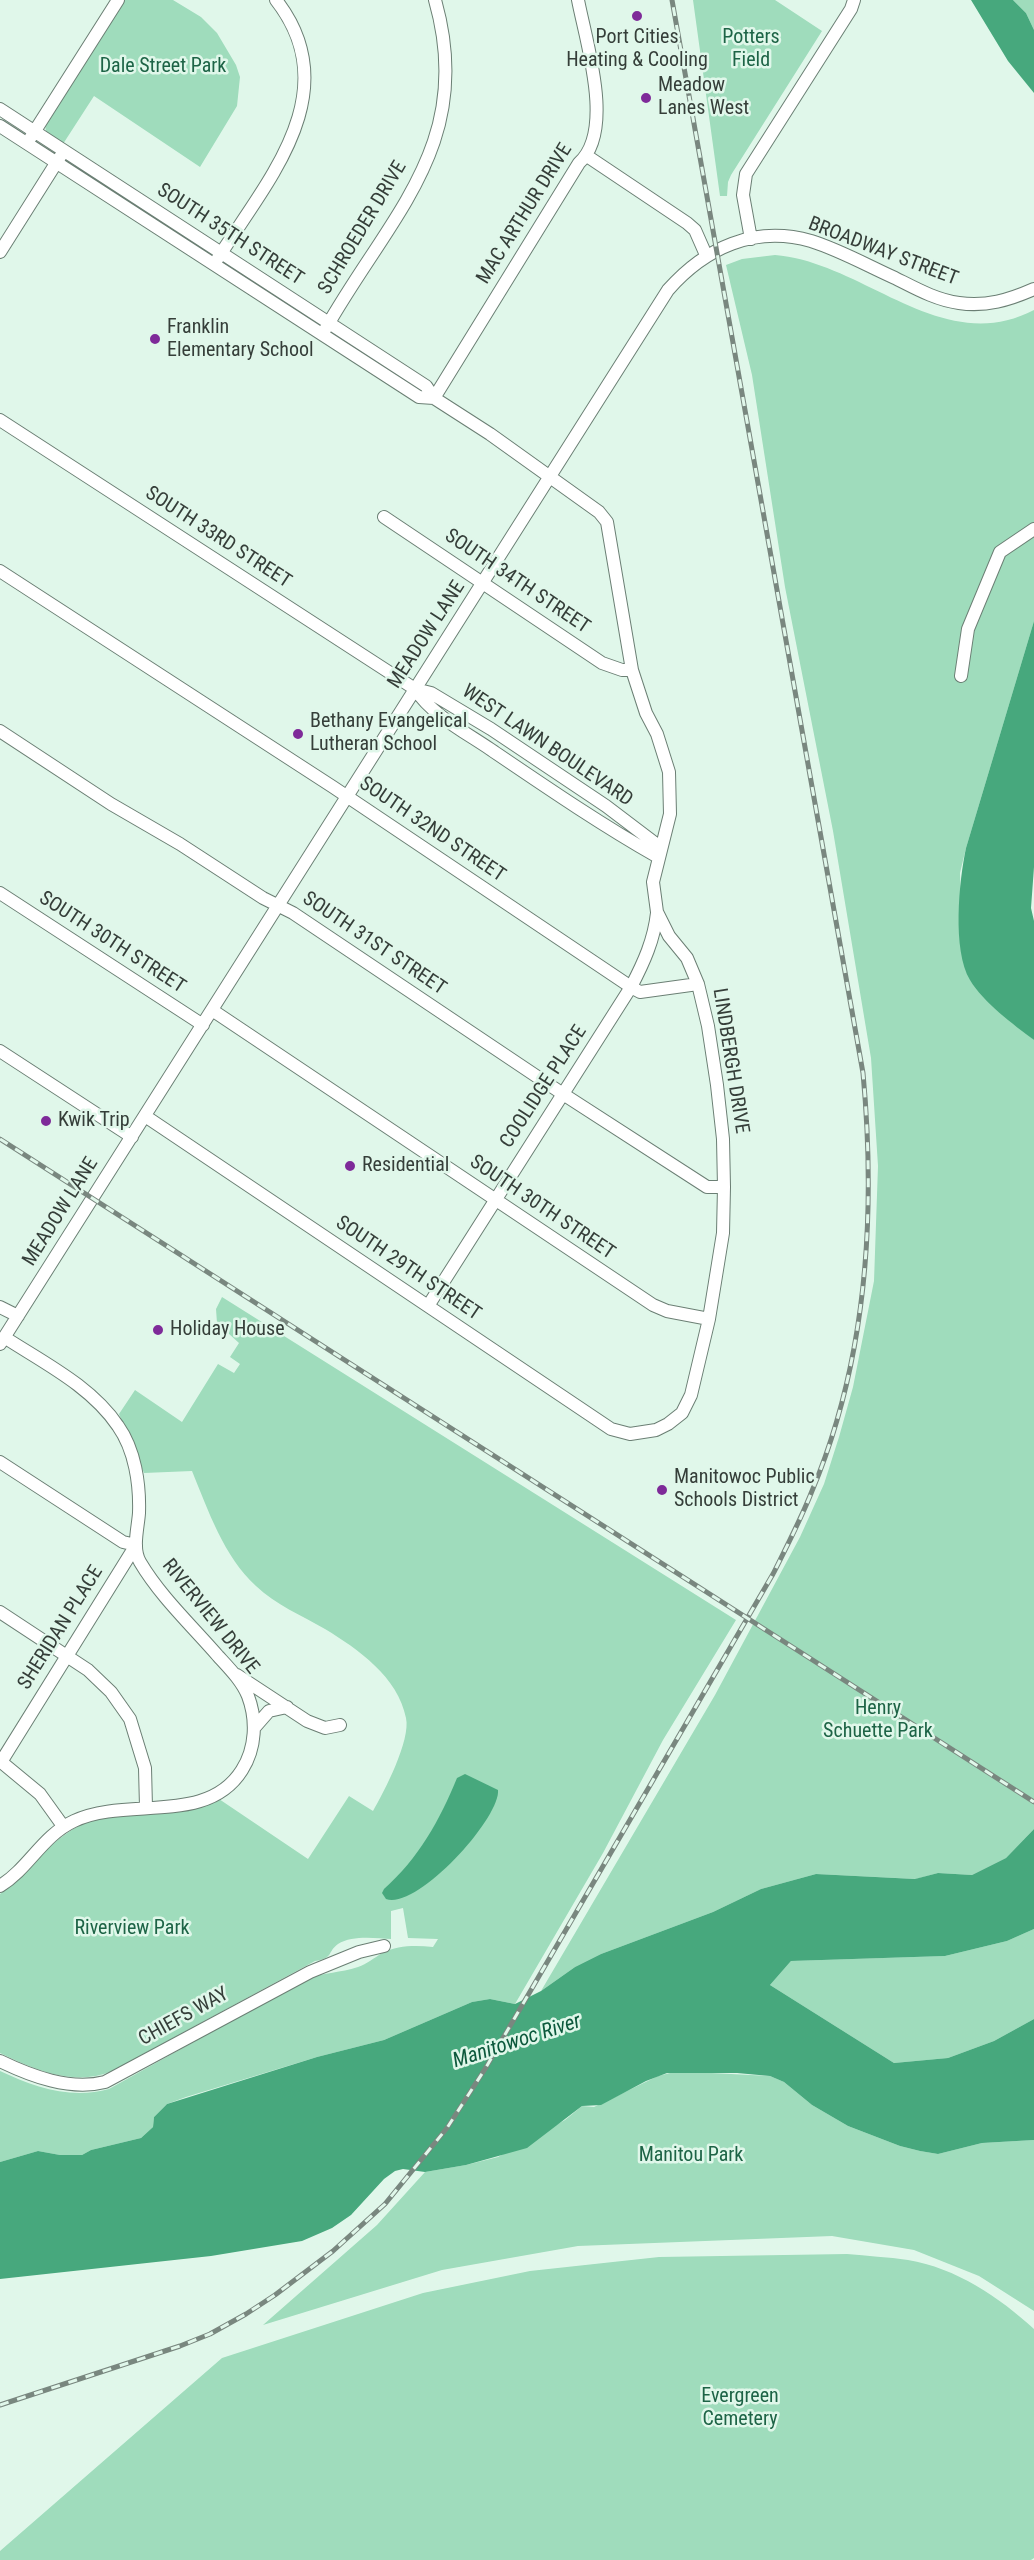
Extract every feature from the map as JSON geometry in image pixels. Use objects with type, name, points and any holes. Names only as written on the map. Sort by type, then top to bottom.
[{"type":"street","points":[[27,143],[118,0]]},
{"type":"street","points":[[214,264],[283,158],[293,138],[303,106],[304,70],[296,34],[276,0]]},
{"type":"street","name":"SCHROEDER DRIVE","points":[[322,334],[414,189],[435,142],[443,109],[446,75],[444,37],[435,0]]},
{"type":"street","name":"MAC ARTHUR DRIVE","points":[[434,398],[579,163],[586,156],[597,125],[596,96],[578,0]]},
{"type":"street","points":[[751,239],[743,195],[746,174],[851,9],[854,0]]},
{"type":"street","name":"SOUTH 35TH STREET","points":[[0,109],[426,386],[434,398],[490,434],[599,512],[607,522]]},
{"type":"street","name":"SOUTH 35TH STREET","points":[[0,126],[419,397],[434,398]]},
{"type":"street","points":[[0,252],[64,150]]},
{"type":"street","points":[[586,156],[687,223],[695,230],[706,255]]},
{"type":"street","name":"BROADWAY STREET","points":[[751,239],[784,237],[812,242],[930,295],[956,302],[1001,302],[1032,294]]},
{"type":"street","name":"MEADOW LANE","points":[[2,1341],[668,290],[706,255],[737,241],[751,239]]},
{"type":"street","name":"SOUTH 33RD STREET","points":[[0,420],[415,689]]},
{"type":"street","name":"SOUTH 34TH STREET","points":[[384,517],[602,663],[622,670],[632,670]]},
{"type":"street","name":"LINDBERGH DRIVE","points":[[607,522],[632,670],[646,714],[657,734],[669,772],[670,814],[653,882],[657,912],[669,936],[687,958],[698,984],[708,1026],[723,1139],[723,1233],[709,1319],[691,1395],[682,1413],[656,1430]]},
{"type":"street","points":[[961,676],[968,629],[1000,552],[1034,529]]},
{"type":"street","name":"SOUTH 32ND STREET","points":[[0,572],[347,796],[631,987],[640,992],[698,984]]},
{"type":"street","name":"WEST LAWN BOULEVARD","points":[[415,689],[431,693],[491,729],[606,806],[659,852]]},
{"type":"street","name":"WEST LAWN BOULEVARD","points":[[415,689],[424,703],[598,822],[659,852]]},
{"type":"street","name":"SOUTH 31ST STREET","points":[[0,731],[111,804],[180,844],[263,898],[279,904],[563,1094],[707,1187],[724,1187]]},
{"type":"street","name":"SOUTH 30TH STREET","points":[[0,893],[203,1025]]},
{"type":"street","name":"COOLIDGE PLACE","points":[[428,1306],[631,987],[646,958],[655,930],[657,912]]},
{"type":"street","name":"SOUTH 30TH STREET","points":[[212,1010],[653,1305],[667,1311],[709,1319]]},
{"type":"street","points":[[0,1051],[132,1137]]},
{"type":"street","name":"SOUTH 29TH STREET","points":[[145,1116],[611,1428],[630,1434],[656,1430]]},
{"type":"street","points":[[0,1307],[18,1316]]},
{"type":"street","name":"RIVERVIEW DRIVE","points":[[0,1886],[38,1847],[63,1826],[105,1811],[204,1801],[228,1786],[242,1770],[249,1757],[255,1726],[248,1694],[153,1581],[139,1560],[136,1545],[139,1511],[135,1465],[126,1439],[118,1425],[85,1391],[2,1341]]},
{"type":"street","points":[[0,1462],[123,1542],[136,1545]]},
{"type":"street","name":"SHERIDAN PLACE","points":[[1,1761],[136,1545]]},
{"type":"street","points":[[0,1612],[88,1670],[111,1692],[130,1719],[145,1768],[146,1807]]},
{"type":"street","points":[[231,1671],[308,1721],[325,1728],[340,1725]]},
{"type":"street","points":[[255,1726],[269,1711],[287,1707]]},
{"type":"street","points":[[1,1761],[34,1788],[63,1826]]},
{"type":"street","name":"CHIEFS WAY","points":[[0,2061],[35,2076],[57,2081],[82,2085],[105,2082],[310,1972],[359,1952],[384,1946]]},
{"type":"green space","name":"Dale Street Park","points":[[125,0],[173,0],[201,17],[217,33],[236,65],[240,77],[237,106],[200,167],[94,96],[63,144],[46,132],[45,125]]},
{"type":"green space","name":"Potters Field","points":[[693,0],[775,0],[822,31],[731,175],[727,196],[720,196]]},
{"type":"green space","points":[[1013,0],[1034,0],[1034,30],[1026,13]]},
{"type":"green space","name":"Henry Schuette Park","points":[[775,255],[808,261],[935,316],[967,323],[1000,322],[1034,310],[1034,621],[960,873],[962,953],[983,995],[1034,1040],[1034,1829],[1006,1858],[972,1875],[938,1873],[916,1879],[816,1874],[761,1889],[713,1912],[601,1954],[575,1967],[541,1991],[715,1695],[800,1537],[824,1484],[839,1437],[853,1387],[874,1281],[878,1166],[871,1058],[833,831],[785,587],[752,375],[726,265],[742,259]]},
{"type":"green space","name":"Riverview Park","points":[[222,1297],[736,1620],[663,1740],[603,1853],[515,2004],[490,1999],[472,2002],[384,2040],[317,2057],[186,2097],[167,2104],[154,2117],[153,2127],[141,2138],[91,2150],[82,2155],[60,2155],[38,2151],[0,2162],[0,2071],[39,2087],[53,2090],[81,2093],[109,2089],[307,1979],[358,1967],[394,1948],[433,1947],[438,1939],[408,1938],[403,1908],[391,1911],[391,1939],[364,1938],[344,1941],[325,1958],[315,1961],[112,2071],[98,2076],[69,2077],[55,2074],[0,2053],[0,1894],[65,1835],[96,1818],[129,1812],[179,1811],[219,1799],[308,1859],[349,1796],[373,1811],[401,1752],[406,1718],[402,1703],[386,1677],[363,1655],[325,1629],[280,1604],[256,1586],[226,1547],[192,1471],[144,1473],[119,1414],[135,1390],[182,1422],[218,1364],[234,1373],[240,1364],[230,1357],[239,1343],[217,1323],[216,1309]]},
{"type":"green space","points":[[1034,1929],[1034,2019],[994,2041],[948,2058],[894,2063],[770,1985],[791,1961],[945,1956],[1007,1941]]},
{"type":"green space","name":"Manitou Park","points":[[674,2072],[770,2076],[784,2082],[812,2105],[848,2126],[900,2146],[920,2151],[938,2154],[982,2143],[1034,2140],[1034,2311],[979,2276],[914,2250],[832,2236],[578,2246],[442,2270],[263,2325],[377,2225],[425,2172],[498,2157],[565,2120],[582,2106],[594,2107],[658,2076]]},
{"type":"green space","name":"Evergreen Cemetery","points":[[847,2254],[908,2260],[943,2270],[991,2295],[1034,2329],[1034,2558],[1031,2560],[0,2560],[0,2551],[222,2358],[423,2293],[530,2271],[659,2257]]},
{"type":"water","points":[[971,0],[1013,0],[1026,13],[1034,30],[1034,93],[1008,61]]},
{"type":"water","points":[[1034,621],[1034,867],[1031,908],[1034,921],[1034,1040],[991,1005],[970,980],[964,967],[961,951],[959,896],[966,848]]},
{"type":"water","points":[[465,1774],[498,1790],[495,1803],[486,1820],[455,1859],[436,1876],[400,1899],[386,1899],[382,1893],[384,1889],[418,1852],[443,1809],[457,1778]]},
{"type":"water","name":"Manitowoc River","points":[[1034,1829],[1034,1929],[1007,1941],[945,1956],[791,1961],[770,1985],[894,2063],[948,2058],[994,2041],[1034,2019],[1034,2140],[982,2143],[938,2154],[920,2151],[900,2146],[848,2126],[812,2105],[784,2082],[770,2076],[737,2073],[667,2073],[646,2081],[601,2105],[582,2106],[527,2148],[466,2165],[425,2172],[403,2169],[395,2171],[384,2179],[351,2215],[332,2228],[302,2241],[211,2256],[0,2279],[0,2162],[38,2151],[60,2155],[82,2155],[91,2150],[141,2138],[153,2127],[154,2117],[167,2104],[317,2057],[384,2040],[472,2002],[490,1999],[515,2004],[541,1991],[575,1967],[601,1954],[713,1912],[761,1889],[816,1874],[915,1879],[938,1873],[972,1875],[1006,1858]]},
{"type":"railway","points":[[0,2405],[210,2334],[275,2295],[333,2251],[385,2204],[447,2128],[485,2069],[773,1574],[799,1522],[831,1441],[856,1338],[863,1285],[868,1179],[863,1073],[672,0]]},
{"type":"railway","points":[[0,1139],[1034,1802]]},
{"type":"place","name":"Port Cities Heating & Cooling","points":[[637,16]]},
{"type":"place","name":"Meadow Lanes West","points":[[646,98]]},
{"type":"place","name":"Franklin Elementary School","points":[[155,339]]},
{"type":"place","name":"Bethany Evangelical Lutheran School","points":[[298,734]]},
{"type":"place","name":"Kwik Trip","points":[[46,1121]]},
{"type":"place","name":"Residential","points":[[350,1166]]},
{"type":"place","name":"Holiday House","points":[[158,1330]]},
{"type":"place","name":"Manitowoc Public Schools District","points":[[662,1490]]}]
